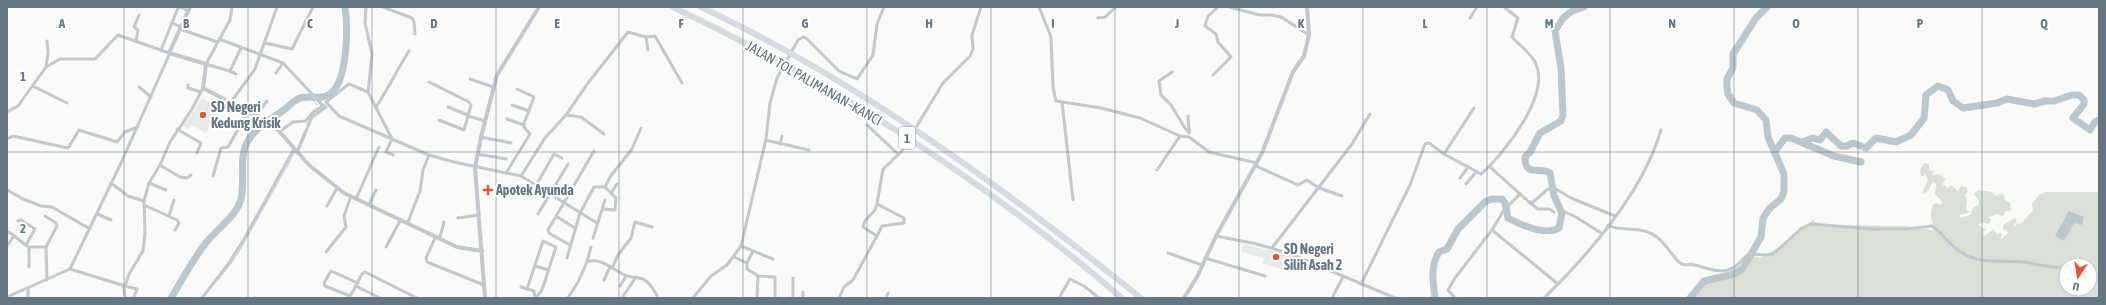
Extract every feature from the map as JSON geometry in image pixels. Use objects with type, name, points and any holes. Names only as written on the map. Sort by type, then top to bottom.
[{"type":"highway","name":"JALAN TOL PALIMANAN–KANCI","points":[[674,7],[767,54],[927,151],[1043,233],[1122,298]]},
{"type":"highway","name":"JALAN TOL PALIMANAN–KANCI","points":[[701,7],[772,43],[933,141],[1054,228],[1141,298]]},
{"type":"street","points":[[125,298],[124,286],[142,251],[146,233],[144,203],[149,183],[160,165],[177,129],[192,109],[202,90],[206,64],[230,20],[232,7]]},
{"type":"street","points":[[231,102],[255,69],[277,7]]},
{"type":"street","points":[[265,43],[292,49],[313,7]]},
{"type":"street","points":[[366,7],[365,23],[372,54],[368,92],[392,139]]},
{"type":"street","points":[[383,7],[412,18],[414,22],[415,34]]},
{"type":"street","points":[[485,298],[475,168],[477,154],[494,87],[503,63],[539,7]]},
{"type":"street","points":[[692,298],[711,276],[734,257],[741,246],[765,140],[770,104],[777,78],[798,40],[803,37],[806,38],[839,71],[856,79],[873,55],[877,24],[884,7]]},
{"type":"street","points":[[877,236],[863,227],[865,221],[875,210],[878,204],[881,171],[899,153],[924,117],[943,83],[970,56],[972,49],[972,35],[981,7]]},
{"type":"street","points":[[1039,7],[1051,37],[1053,88],[1055,99],[1062,102],[1101,108],[1140,118],[1180,136],[1189,137],[1210,152],[1256,164],[1298,185],[1305,180],[1319,188],[1342,196]]},
{"type":"street","points":[[1098,18],[1105,17],[1116,7]]},
{"type":"street","points":[[1213,75],[1232,56],[1218,42],[1216,34],[1205,26],[1208,16],[1218,7]]},
{"type":"street","points":[[1229,7],[1260,15],[1281,17],[1309,35]]},
{"type":"street","points":[[1184,298],[1256,164],[1276,120],[1293,72],[1304,55],[1309,35],[1307,7]]},
{"type":"street","points":[[1470,18],[1477,7]]},
{"type":"street","points":[[1361,284],[1410,185],[1425,144],[1429,143],[1444,154],[1481,174],[1500,156],[1526,117],[1535,93],[1539,74],[1536,63],[1512,37],[1518,18],[1504,7]]},
{"type":"street","points":[[7,297],[19,293],[70,269],[138,127],[176,36],[189,9],[179,8],[160,50]]},
{"type":"street","points":[[136,41],[138,30],[134,27],[138,15]]},
{"type":"street","points":[[172,23],[181,28],[261,54],[283,63],[320,101],[336,114],[348,121],[429,155],[475,168],[519,176],[536,184],[597,223]]},
{"type":"street","points":[[168,32],[176,36]]},
{"type":"street","points":[[519,176],[545,138],[566,115],[588,83],[616,49],[624,35],[629,32],[646,37],[656,36],[682,82]]},
{"type":"street","points":[[46,67],[60,60],[95,59],[118,35],[217,68],[222,67],[236,74]]},
{"type":"street","points":[[646,37],[648,50]]},
{"type":"street","points":[[7,112],[18,106],[46,67],[48,54],[47,42]]},
{"type":"street","points":[[230,71],[242,48]]},
{"type":"street","points":[[376,107],[409,51]]},
{"type":"street","points":[[276,73],[283,63]]},
{"type":"street","points":[[1172,72],[1159,81],[1159,88],[1161,95],[1171,105],[1189,132]]},
{"type":"street","points":[[470,79],[494,87]]},
{"type":"street","points":[[430,82],[471,103],[464,130],[439,120]]},
{"type":"street","points":[[202,298],[230,263],[241,245],[295,151],[312,117],[326,106],[326,101],[349,84],[368,92]]},
{"type":"street","points":[[188,85],[188,88],[202,90],[231,102],[278,131],[318,174],[337,188],[356,199],[438,236],[457,247],[482,251]]},
{"type":"street","points":[[33,86],[67,103]]},
{"type":"street","points":[[139,87],[151,97]]},
{"type":"street","points":[[517,89],[534,97],[524,125]]},
{"type":"street","points":[[257,117],[267,101]]},
{"type":"street","points":[[1062,102],[1073,200]]},
{"type":"street","points":[[512,104],[530,111]]},
{"type":"street","points":[[278,131],[294,121],[306,121],[313,112],[326,106]]},
{"type":"street","points":[[448,108],[485,121]]},
{"type":"street","points":[[1444,154],[1474,108]]},
{"type":"street","points":[[213,176],[221,148],[228,147],[248,112]]},
{"type":"street","points":[[1272,248],[1352,144],[1370,114]]},
{"type":"street","points":[[566,115],[581,117],[604,134]]},
{"type":"street","points":[[1188,116],[1189,137]]},
{"type":"street","points":[[506,173],[530,134],[524,125],[507,119]]},
{"type":"street","points":[[867,125],[899,153]]},
{"type":"street","points":[[7,139],[13,136],[67,148],[79,130],[117,142],[125,132],[138,127]]},
{"type":"street","points":[[606,187],[610,178],[632,150],[641,128]]},
{"type":"street","points":[[177,129],[200,143],[197,153]]},
{"type":"street","points":[[1544,298],[1585,255],[1615,216],[1648,166],[1661,130]]},
{"type":"street","points":[[780,144],[782,136]]},
{"type":"street","points":[[1156,170],[1180,136]]},
{"type":"street","points":[[481,137],[511,143]]},
{"type":"street","points":[[392,139],[386,152],[393,155]]},
{"type":"street","points":[[765,140],[809,150]]},
{"type":"street","points":[[356,199],[379,147]]},
{"type":"street","points":[[570,245],[548,232],[594,151]]},
{"type":"street","points":[[477,154],[506,159]]},
{"type":"street","points":[[530,196],[554,154],[562,158]]},
{"type":"street","points":[[408,222],[420,191],[423,170],[429,155]]},
{"type":"street","points":[[538,214],[568,164]]},
{"type":"street","points":[[160,165],[180,177],[187,178],[191,175]]},
{"type":"street","points":[[1460,178],[1468,167]]},
{"type":"street","points":[[1490,167],[1538,209],[1549,209],[1554,212]]},
{"type":"street","points":[[1466,184],[1476,172]]},
{"type":"street","points":[[111,183],[128,196],[179,222],[175,230]]},
{"type":"street","points":[[149,183],[166,190]]},
{"type":"street","points":[[611,193],[617,184]]},
{"type":"street","points":[[567,258],[580,212],[594,187],[606,187]]},
{"type":"street","points":[[603,209],[615,210],[617,199],[606,187]]},
{"type":"street","points":[[327,206],[337,188]]},
{"type":"street","points":[[1529,202],[1533,202],[1552,188],[1615,216]]},
{"type":"street","points":[[7,190],[23,200],[53,208],[90,229]]},
{"type":"street","points":[[369,205],[376,190]]},
{"type":"street","points":[[1455,298],[1448,290],[1492,230],[1504,210],[1520,194]]},
{"type":"street","points":[[326,252],[346,227],[344,216],[351,196]]},
{"type":"street","points":[[169,216],[174,200]]},
{"type":"street","points":[[593,238],[605,200]]},
{"type":"street","points":[[839,298],[844,287],[853,280],[882,226],[902,224],[905,220],[878,204]]},
{"type":"street","points":[[1565,212],[1579,218],[1601,233]]},
{"type":"street","points":[[97,214],[111,220]]},
{"type":"street","points":[[458,218],[479,215]]},
{"type":"street","points":[[45,216],[55,222],[57,226],[46,248],[47,280]]},
{"type":"street","points":[[556,216],[575,228]]},
{"type":"street","points":[[386,247],[401,219]]},
{"type":"street","points":[[18,221],[21,220],[34,228],[27,246],[29,266]]},
{"type":"street","points":[[444,222],[426,258],[427,262],[484,285]]},
{"type":"street","points":[[604,280],[618,255],[631,238],[635,222],[652,227]]},
{"type":"street","points":[[1608,225],[1618,229],[1649,232],[1665,244],[1681,264],[1686,266],[1693,264],[1708,270],[1730,269],[1749,254],[1773,254],[1802,228],[1811,224],[1873,229],[1908,229],[1930,225],[1935,228],[1951,245],[1968,257],[2022,262],[2047,268],[2058,267]]},
{"type":"street","points":[[1492,230],[1558,284]]},
{"type":"street","points":[[8,232],[27,246],[46,248]]},
{"type":"street","points":[[7,246],[14,236]]},
{"type":"street","points":[[1216,236],[1272,248],[1291,254],[1395,298]]},
{"type":"street","points":[[527,289],[543,241],[556,248],[542,290],[536,298]]},
{"type":"street","points":[[741,246],[773,259]]},
{"type":"street","points":[[568,298],[578,282],[587,262],[591,247]]},
{"type":"street","points":[[753,251],[747,263],[747,269],[758,276],[775,277],[775,298]]},
{"type":"street","points":[[1168,253],[1202,265]]},
{"type":"street","points":[[734,257],[747,263]]},
{"type":"street","points":[[1206,258],[1266,276]]},
{"type":"street","points":[[587,262],[594,261],[626,276],[648,283],[658,298]]},
{"type":"street","points":[[535,266],[549,270]]},
{"type":"street","points":[[70,269],[137,290],[134,297]]},
{"type":"street","points":[[380,298],[357,284],[331,271],[324,283],[325,286],[348,296],[357,284],[362,274],[365,272],[408,296],[417,298]]},
{"type":"street","points":[[620,286],[626,276]]},
{"type":"street","points":[[757,298],[758,276]]},
{"type":"street","points":[[1332,298],[1343,277]]},
{"type":"street","points":[[622,298],[636,278]]},
{"type":"street","points":[[793,278],[793,298]]},
{"type":"street","points":[[1059,298],[1070,279],[1084,286],[1099,298]]},
{"type":"street","points":[[521,287],[534,290],[536,298]]},
{"type":"street","points":[[28,288],[28,298]]},
{"type":"street","points":[[803,292],[803,298]]},
{"type":"street","points":[[19,293],[19,298]]},
{"type":"street","points":[[886,298],[888,293]]},
{"type":"shaded area","name":"SD Negeri Kedung Krisik","points":[[202,98],[218,108],[216,116],[206,133],[192,125],[189,129],[183,126]]},
{"type":"shaded area","points":[[1924,163],[1929,164],[1929,170],[1934,171],[1931,175],[1938,174],[1946,179],[1942,184],[1948,188],[1949,186],[1953,186],[1958,192],[1961,186],[1966,187],[1968,192],[1964,195],[1967,199],[1966,210],[1970,212],[1960,215],[1960,218],[1970,215],[1973,208],[1979,204],[1979,201],[1974,194],[1978,190],[1992,192],[1996,196],[2000,194],[2004,195],[2005,200],[2010,203],[2011,210],[2005,212],[2003,216],[1995,214],[1988,217],[1991,220],[1989,224],[1981,222],[1978,225],[1986,229],[1983,233],[1985,236],[1993,229],[1997,234],[2001,233],[2002,235],[2000,240],[2009,233],[2003,229],[2003,225],[2015,218],[2017,222],[2012,226],[2016,226],[2017,223],[2021,224],[2033,210],[2032,204],[2039,195],[2046,192],[2099,192],[2099,298],[1694,298],[1705,283],[1733,276],[1748,264],[1752,256],[1761,258],[1790,241],[1791,238],[1813,220],[1818,225],[1907,226],[1937,231],[1932,221],[1931,212],[1933,205],[1936,203],[1941,205],[1942,202],[1935,194],[1936,184],[1933,182],[1927,192],[1922,193],[1928,180],[1925,173],[1924,176],[1921,176],[1920,170]]},
{"type":"shaded area","points":[[2069,211],[2084,217],[2082,225],[2074,223],[2064,241],[2055,236]]},
{"type":"shaded area","name":"SD Negeri Silih Asah 2","points":[[1243,244],[1292,256],[1288,270],[1263,264],[1264,258],[1241,252]]},
{"type":"waterway","points":[[171,298],[205,244],[236,210],[242,193],[242,165],[245,147],[256,130],[296,100],[306,97],[326,96],[336,87],[340,78],[345,53],[345,7]]},
{"type":"waterway","points":[[1435,298],[1433,268],[1436,257],[1439,252],[1447,249],[1458,229],[1486,201],[1492,199],[1502,199],[1505,203],[1508,218],[1519,224],[1533,229],[1547,231],[1559,228],[1562,213],[1554,196],[1550,173],[1542,170],[1530,169],[1526,163],[1525,157],[1530,152],[1540,133],[1561,121],[1563,115],[1561,68],[1555,31],[1563,18],[1572,11],[1584,7]]},
{"type":"waterway","points":[[1690,298],[1704,281],[1734,274],[1743,268],[1761,237],[1763,218],[1770,208],[1781,199],[1784,192],[1784,174],[1768,137],[1766,120],[1757,110],[1734,103],[1728,94],[1727,87],[1727,79],[1733,68],[1733,54],[1756,18],[1767,7]]},
{"type":"waterway","points":[[1802,142],[1813,138],[1820,140],[1826,132],[1841,146],[1847,146],[1853,143],[1866,148],[1876,138],[1896,142],[1911,135],[1924,118],[1926,95],[1938,86],[1948,90],[1953,101],[1963,108],[1997,103],[2007,99],[2034,104],[2045,101],[2054,101],[2072,95],[2079,95],[2084,100],[2084,104],[2073,118],[2090,130],[2095,122],[2099,120]]},
{"type":"waterway","points":[[311,98],[317,105]]},
{"type":"waterway","points":[[307,125],[310,119]]},
{"type":"waterway","points":[[297,149],[305,130]]},
{"type":"waterway","points":[[1775,151],[1785,138],[1791,138],[1834,156],[1861,162]]},
{"type":"waterway","points":[[219,279],[237,255],[295,152]]},
{"type":"place","name":"SD Negeri Kedung Krisik","points":[[203,115]]},
{"type":"place","name":"Apotek Ayunda","points":[[488,190]]},
{"type":"place","name":"SD Negeri Silih Asah 2","points":[[1276,257]]}]
